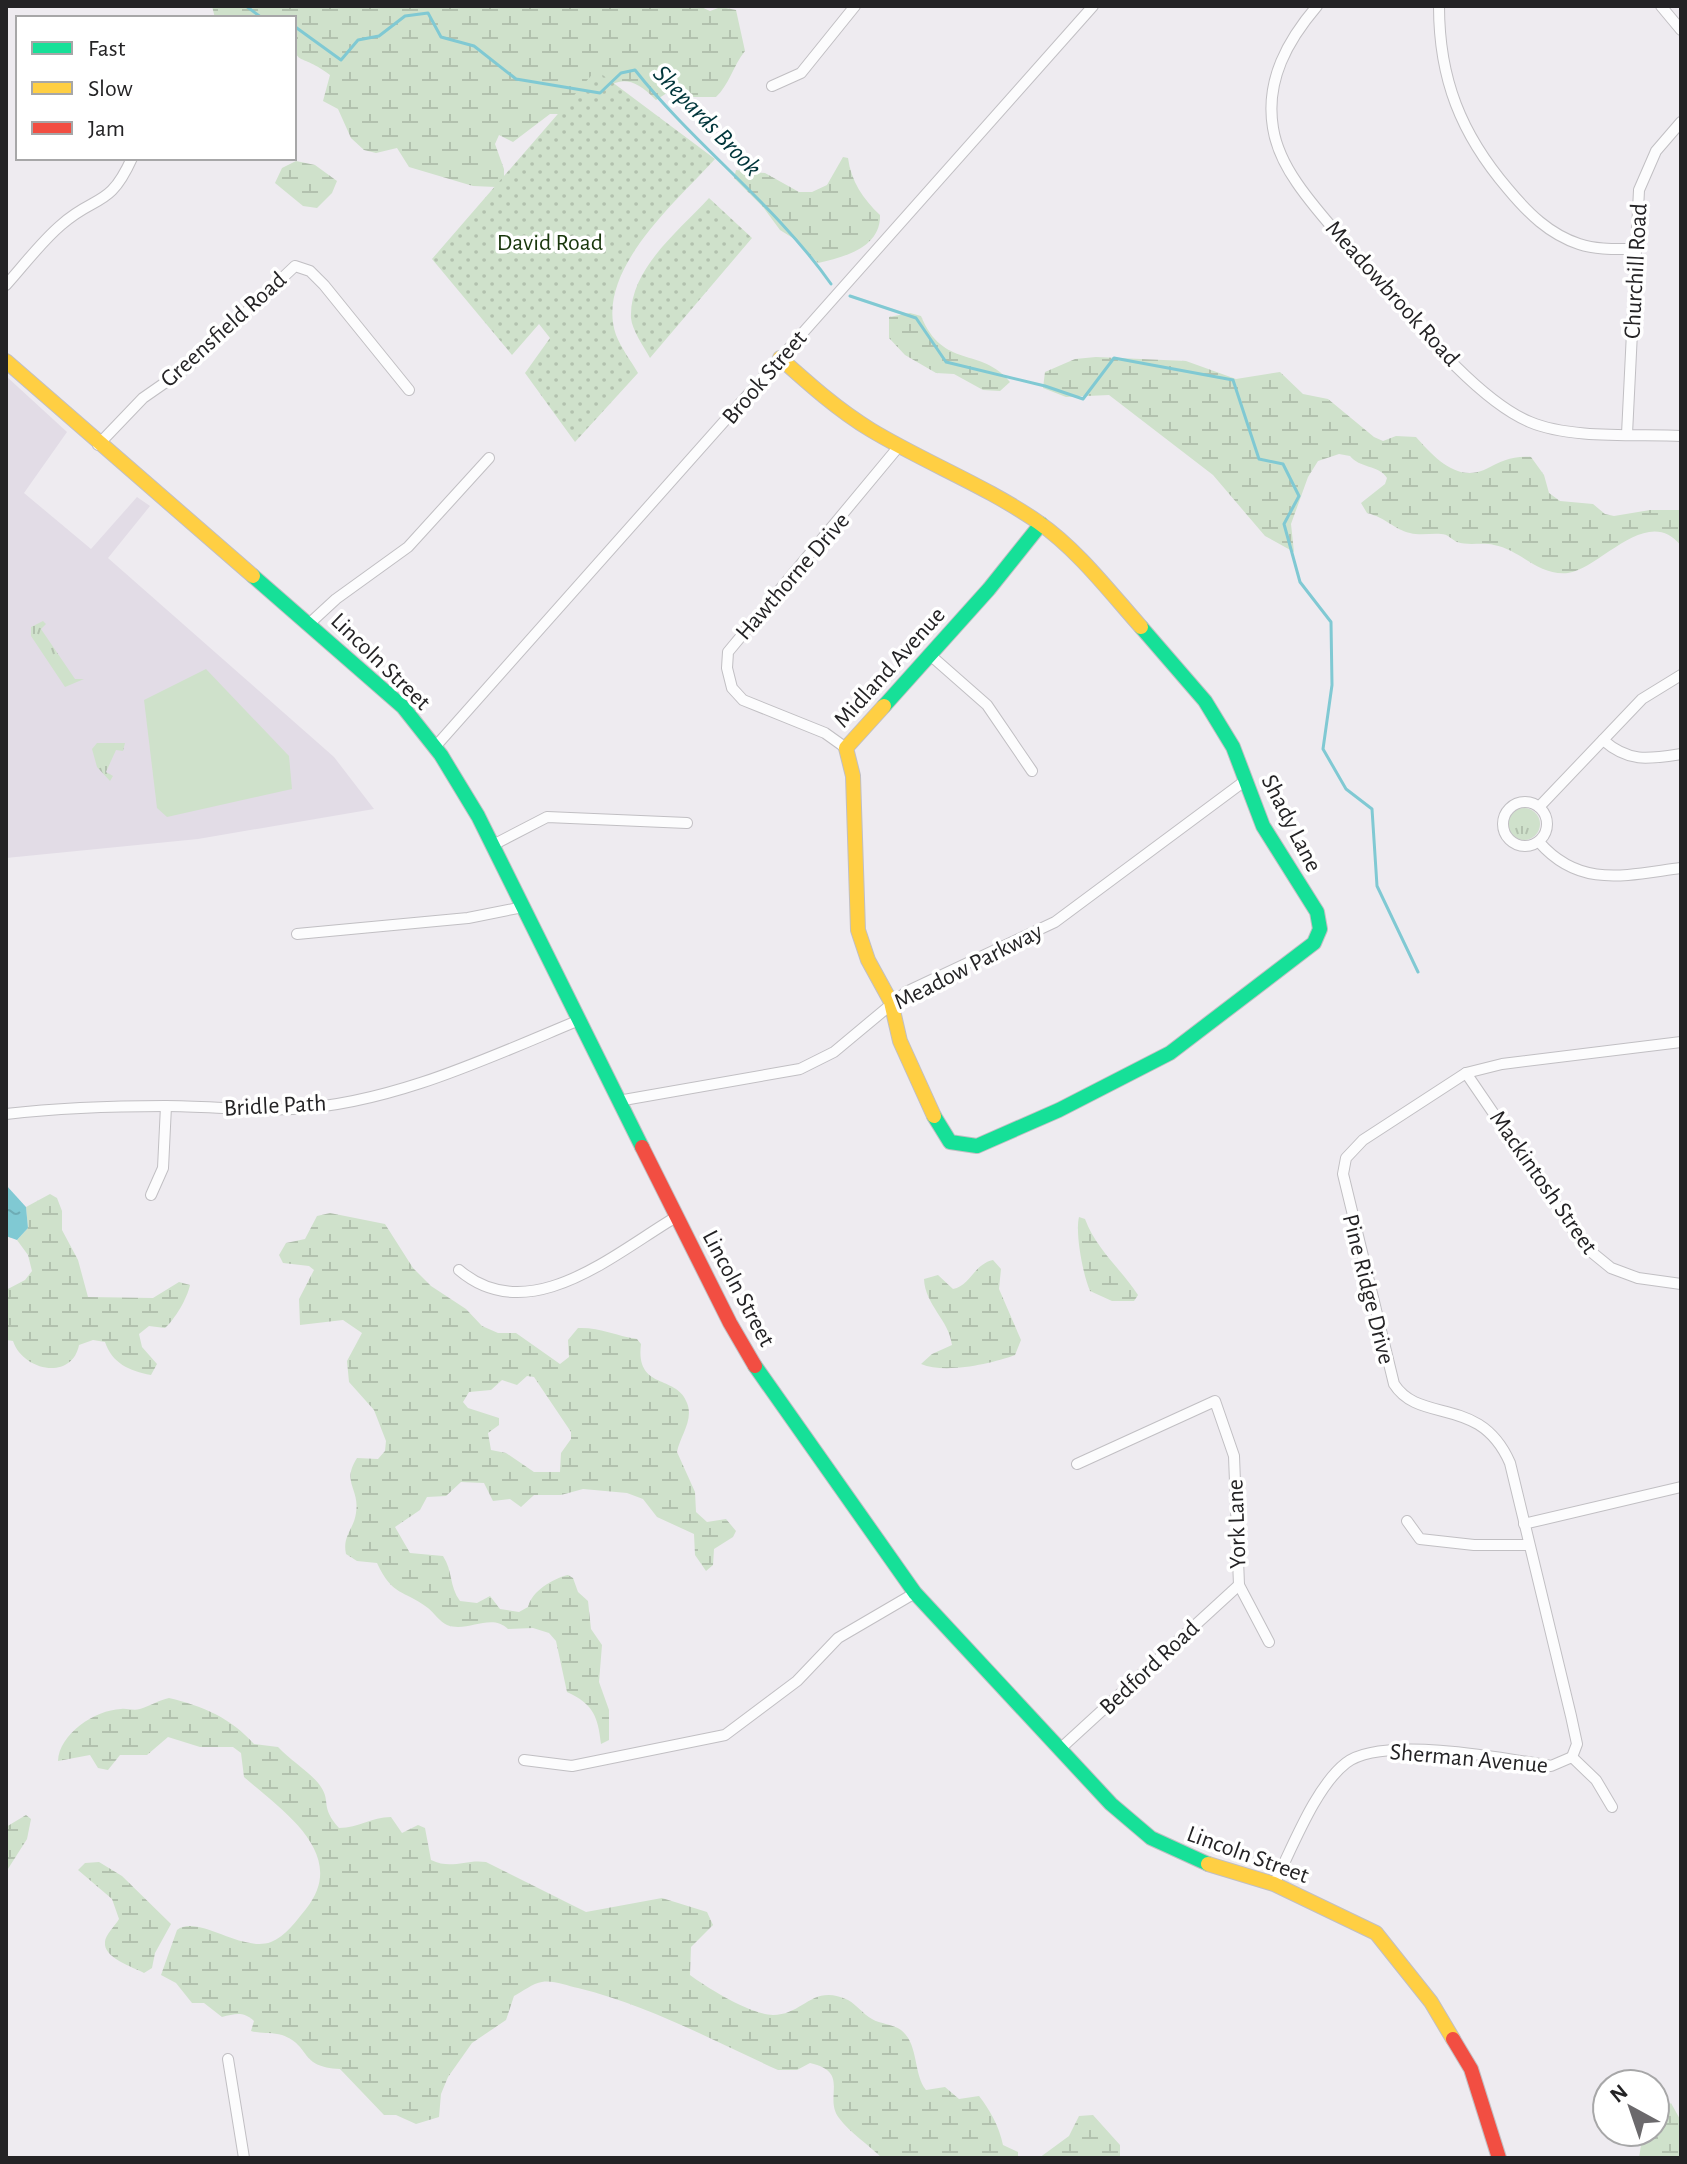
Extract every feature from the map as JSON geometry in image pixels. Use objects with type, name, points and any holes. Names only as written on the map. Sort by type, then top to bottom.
[{"type":"main road","name":"Shady Lane","points":[[780,358],[834,406],[1041,524],[1087,565],[1205,701],[1233,747],[1263,826],[1317,912],[1318,937],[1294,960],[1170,1053],[1059,1110],[977,1146],[958,1146],[950,1142],[939,1126],[900,1041],[891,1002]]},
{"type":"main road","name":"Lincoln Street","points":[[6,361],[98,445],[310,623],[403,707],[435,747],[493,845],[577,1021],[730,1323],[769,1389],[915,1593],[1111,1804],[1151,1838],[1196,1861],[1274,1884],[1376,1933],[1431,2002],[1471,2069],[1499,2158]]},
{"type":"main road","name":"Midland Avenue","points":[[891,1002],[868,960],[858,930],[853,776],[846,748],[989,589],[1041,524]]},
{"type":"street","points":[[772,86],[801,73],[855,6]]},
{"type":"street","name":"Brook Street","points":[[435,747],[1093,6]]},
{"type":"street","name":"Meadowbrook Road","points":[[1317,6],[1286,49],[1273,93],[1274,133],[1296,183],[1420,327],[1508,411],[1539,426],[1681,436]]},
{"type":"street","points":[[1439,6],[1442,63],[1451,98],[1465,130],[1490,167],[1532,216],[1557,234],[1596,248],[1634,249]]},
{"type":"street","points":[[1661,6],[1681,30]]},
{"type":"street","name":"Churchill Road","points":[[1627,434],[1639,190],[1656,151],[1681,122]]},
{"type":"street","points":[[6,285],[72,215],[99,203],[120,185],[131,160]]},
{"type":"street","name":"Greensfield Road","points":[[98,445],[143,398],[189,366],[295,266],[310,271],[324,285],[409,390]]},
{"type":"street","name":"Hawthorne Drive","points":[[846,748],[825,733],[743,700],[732,688],[728,652],[900,445]]},
{"type":"street","points":[[310,623],[336,599],[408,547],[489,458]]},
{"type":"street","points":[[929,654],[987,705],[1032,771]]},
{"type":"street","points":[[1539,807],[1642,699],[1681,675]]},
{"type":"street","points":[[1603,740],[1625,757],[1639,760],[1681,754]]},
{"type":"street","name":"Meadow Parkway","points":[[618,1101],[800,1069],[834,1052],[891,1002],[1055,922],[1246,780]]},
{"type":"street","points":[[1530,802],[1539,807],[1547,822],[1539,842],[1517,845],[1504,829],[1503,819],[1509,809],[1518,803],[1530,802]]},
{"type":"street","points":[[493,845],[547,817],[687,823]]},
{"type":"street","points":[[1539,842],[1562,864],[1603,878],[1681,868]]},
{"type":"street","points":[[297,934],[468,918],[523,907]]},
{"type":"street","name":"Bridle Path","points":[[6,1114],[166,1106],[295,1109],[365,1097],[459,1069],[577,1021]]},
{"type":"street","name":"Pine Ridge Drive","points":[[1572,1757],[1577,1744],[1510,1463],[1493,1432],[1461,1416],[1414,1401],[1399,1392],[1394,1384],[1344,1188],[1346,1158],[1363,1140],[1466,1073],[1502,1064],[1681,1042]]},
{"type":"street","name":"Mackintosh Street","points":[[1466,1073],[1584,1246],[1611,1268],[1638,1278],[1681,1284]]},
{"type":"street","points":[[151,1195],[163,1168],[166,1106]]},
{"type":"street","points":[[459,1270],[476,1285],[505,1291],[562,1285],[603,1264],[676,1217]]},
{"type":"street","name":"York Lane","points":[[1077,1464],[1215,1401],[1234,1456],[1239,1585],[1269,1642]]},
{"type":"street","points":[[1524,1524],[1681,1487]]},
{"type":"street","points":[[1407,1521],[1420,1539],[1436,1543],[1529,1545]]},
{"type":"street","name":"Bedford Road","points":[[1060,1749],[1239,1585]]},
{"type":"street","points":[[524,1760],[572,1766],[725,1735],[797,1681],[838,1638],[915,1593]]},
{"type":"street","name":"Sherman Avenue","points":[[1274,1884],[1311,1812],[1338,1772],[1356,1757],[1373,1751],[1407,1748],[1551,1766],[1572,1757],[1596,1780],[1612,1807]]},
{"type":"street","points":[[228,2059],[244,2158]]},
{"type":"shaded area","points":[[6,376],[67,432],[24,493],[91,549],[137,497],[150,506],[108,558],[334,757],[374,809],[198,839],[6,858]]},
{"type":"green space","points":[[212,6],[699,6],[710,11],[721,7],[736,10],[745,51],[716,97],[684,97],[670,91],[656,100],[644,89],[625,81],[607,87],[580,114],[550,114],[513,142],[499,135],[495,144],[504,169],[504,179],[496,187],[473,186],[409,167],[397,148],[376,153],[364,150],[351,138],[338,109],[323,101],[330,75],[296,54],[296,16],[214,16]]},
{"type":"green space","name":"David Road","points":[[596,70],[715,159],[661,216],[628,262],[617,286],[612,311],[616,335],[638,373],[575,442],[525,373],[550,338],[539,324],[512,355],[432,259]]},
{"type":"green space","points":[[843,157],[848,158],[859,189],[880,215],[879,226],[868,243],[859,249],[818,263],[796,240],[780,230],[763,207],[734,178],[736,170],[765,173],[799,192],[812,192],[827,185]]},
{"type":"green space","points":[[296,161],[315,165],[337,181],[332,193],[317,208],[303,206],[275,183],[282,168]]},
{"type":"green space","name":"David Road","points":[[709,198],[752,238],[650,358],[631,318],[638,283],[658,252]]},
{"type":"green space","points":[[910,313],[921,316],[940,344],[987,364],[1010,382],[1000,391],[983,390],[954,374],[936,373],[905,355],[889,338],[889,317]]},
{"type":"green space","points":[[1075,359],[1186,361],[1236,379],[1280,372],[1303,394],[1328,399],[1374,437],[1383,441],[1396,436],[1416,437],[1438,459],[1455,470],[1474,473],[1512,458],[1531,457],[1544,475],[1549,493],[1560,501],[1593,504],[1605,514],[1614,516],[1650,510],[1681,510],[1681,546],[1668,535],[1654,532],[1624,542],[1581,569],[1568,573],[1548,571],[1504,548],[1461,543],[1443,534],[1410,533],[1367,513],[1361,503],[1385,484],[1387,478],[1350,456],[1339,454],[1318,461],[1308,477],[1291,524],[1294,552],[1265,536],[1213,475],[1109,395],[1066,397],[1043,388],[1045,372]]},
{"type":"green space","points":[[43,621],[46,624],[41,629],[75,679],[84,679],[65,687],[31,636],[31,627]]},
{"type":"green space","points":[[206,669],[289,756],[292,789],[167,817],[157,808],[144,700]]},
{"type":"green space","points":[[97,743],[125,743],[123,751],[116,750],[106,772],[113,776],[110,781],[97,767],[92,749]]},
{"type":"green space","points":[[1524,808],[1535,813],[1540,824],[1535,835],[1524,840],[1513,835],[1508,824],[1513,813]]},
{"type":"green space","points":[[50,1194],[57,1198],[62,1211],[62,1230],[78,1260],[88,1297],[153,1298],[179,1282],[190,1285],[180,1308],[165,1328],[149,1326],[139,1334],[142,1347],[157,1364],[151,1375],[122,1365],[105,1342],[93,1340],[79,1345],[75,1356],[67,1364],[47,1368],[27,1359],[13,1341],[6,1340],[6,1290],[25,1280],[32,1271],[28,1255],[17,1240],[28,1228],[26,1207]]},
{"type":"green space","points":[[330,1213],[385,1224],[413,1268],[431,1286],[466,1309],[482,1326],[498,1333],[516,1333],[560,1364],[569,1357],[568,1340],[578,1328],[637,1339],[641,1344],[644,1369],[650,1376],[682,1394],[689,1416],[677,1452],[695,1492],[696,1512],[707,1522],[726,1519],[736,1531],[733,1537],[714,1549],[713,1565],[706,1571],[695,1555],[694,1534],[657,1517],[643,1499],[627,1493],[583,1489],[561,1495],[534,1495],[521,1507],[510,1499],[493,1501],[484,1483],[461,1482],[446,1496],[427,1497],[420,1510],[395,1527],[410,1553],[443,1556],[460,1601],[477,1603],[490,1596],[500,1609],[519,1612],[528,1607],[538,1591],[549,1583],[568,1575],[573,1578],[578,1592],[588,1601],[591,1629],[602,1645],[599,1682],[609,1710],[609,1740],[601,1744],[593,1712],[583,1701],[567,1692],[556,1641],[549,1633],[533,1628],[508,1629],[494,1622],[463,1627],[447,1625],[428,1608],[388,1582],[377,1563],[357,1561],[346,1554],[346,1542],[357,1504],[351,1480],[353,1467],[357,1458],[378,1459],[385,1451],[386,1441],[374,1410],[349,1382],[347,1361],[362,1333],[343,1320],[300,1325],[299,1299],[314,1270],[309,1266],[283,1263],[279,1255],[286,1243],[305,1239],[317,1216]],"holes":[[[527,1376],[534,1377],[571,1432],[571,1439],[561,1453],[560,1472],[534,1472],[506,1453],[491,1450],[488,1433],[499,1425],[499,1418],[468,1408],[463,1402],[469,1392],[491,1390],[502,1380],[517,1385]]]},
{"type":"green space","points":[[1079,1217],[1085,1219],[1102,1249],[1138,1295],[1134,1301],[1112,1301],[1090,1291],[1080,1254]]},
{"type":"green space","points":[[993,1260],[1001,1269],[999,1289],[1021,1340],[1015,1355],[955,1368],[921,1364],[932,1354],[952,1345],[928,1297],[924,1279],[938,1275],[953,1289],[964,1284],[981,1266]]},
{"type":"green space","points":[[169,1698],[216,1714],[254,1744],[278,1747],[317,1782],[324,1792],[330,1815],[339,1828],[391,1817],[402,1833],[418,1825],[425,1828],[431,1860],[446,1864],[486,1862],[586,1912],[662,1898],[707,1912],[713,1925],[691,1947],[690,1975],[730,2000],[764,2014],[784,2014],[825,1995],[848,2000],[872,2019],[898,2028],[907,2036],[926,2090],[945,2087],[959,2099],[979,2096],[994,2119],[1003,2145],[1018,2152],[1018,2158],[882,2158],[839,2118],[833,2102],[833,2079],[830,2072],[822,2067],[810,2063],[797,2070],[778,2070],[656,2014],[605,1995],[551,1982],[535,1984],[514,1996],[506,2020],[472,2043],[448,2077],[441,2094],[439,2117],[416,2124],[396,2115],[384,2115],[340,2069],[317,2064],[298,2045],[282,2035],[251,2031],[254,2021],[246,2016],[235,2014],[222,2017],[204,2003],[192,2003],[176,1983],[161,1975],[177,1930],[186,1926],[247,1943],[276,1940],[306,1909],[317,1889],[320,1870],[315,1852],[305,1835],[244,1777],[241,1753],[233,1747],[200,1747],[168,1737],[147,1755],[120,1755],[108,1770],[98,1768],[90,1755],[58,1761],[65,1742],[90,1719],[111,1710],[140,1709]]},
{"type":"green space","points":[[26,1815],[31,1819],[27,1839],[6,1872],[6,1827]]},
{"type":"green space","points":[[99,1862],[122,1876],[171,1924],[155,1953],[152,1968],[144,1973],[126,1965],[106,1948],[107,1936],[119,1919],[112,1899],[78,1870],[85,1863]]},
{"type":"green space","points":[[1671,2103],[1681,2121],[1681,2158],[1639,2158],[1641,2148],[1671,2148]]},
{"type":"green space","points":[[1093,2115],[1120,2145],[1120,2158],[1039,2158],[1069,2136],[1079,2116]]},
{"type":"water","points":[[6,1185],[26,1207],[28,1228],[17,1240],[6,1236]]},
{"type":"waterway","name":"Shepards Brook","points":[[246,6],[259,16]]},
{"type":"waterway","name":"Shepards Brook","points":[[296,27],[341,60],[358,40],[379,36],[405,16],[428,13],[441,37],[474,46],[516,79],[600,93],[621,73],[635,70],[658,98],[785,228],[831,284]]},
{"type":"waterway","name":"Shepards Brook","points":[[850,296],[916,318],[946,362],[1045,386],[1083,399],[1114,358],[1233,380],[1259,459],[1283,464],[1299,496],[1284,524],[1300,582],[1331,622],[1332,685],[1323,749],[1346,789],[1372,809],[1377,886],[1418,972]]},
{"type":"traffic: fast","points":[[884,706],[989,589],[1041,524]]},
{"type":"traffic: fast","points":[[253,576],[403,707],[441,755],[478,816],[642,1147]]},
{"type":"traffic: fast","points":[[934,1116],[950,1142],[977,1146],[1059,1110],[1170,1053],[1314,943],[1320,929],[1317,912],[1263,826],[1233,747],[1205,701],[1141,627]]},
{"type":"traffic: fast","points":[[755,1366],[915,1593],[1111,1804],[1151,1838],[1208,1864]]},
{"type":"traffic: slow","points":[[780,358],[835,405],[871,430],[998,497],[1053,533],[1080,558],[1141,627]]},
{"type":"traffic: slow","points":[[6,361],[253,576]]},
{"type":"traffic: slow","points":[[884,706],[846,748],[853,776],[858,930],[868,960],[891,1002],[900,1041],[934,1116]]},
{"type":"traffic: slow","points":[[1208,1864],[1274,1884],[1376,1933],[1431,2002],[1453,2039]]},
{"type":"traffic: jam","points":[[642,1147],[730,1323],[755,1366]]},
{"type":"traffic: jam","points":[[1453,2039],[1471,2069],[1499,2158]]}]
